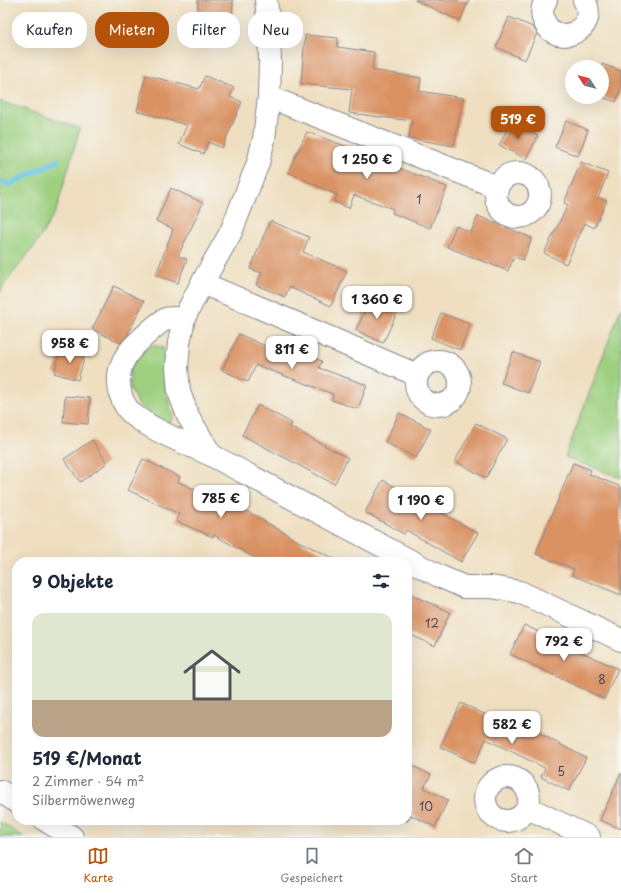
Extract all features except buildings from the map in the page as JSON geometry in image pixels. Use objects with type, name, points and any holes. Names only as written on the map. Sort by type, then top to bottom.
[{"type":"street","points":[[212,455],[188,416],[179,392],[177,367],[179,343],[184,318],[231,232],[258,164],[264,138],[269,98],[269,28],[266,0]]},
{"type":"street","points":[[544,1],[542,9],[545,24],[556,34],[564,35],[578,31],[584,26],[588,12],[584,0]]},
{"type":"street","points":[[269,98],[497,187]]},
{"type":"street","points":[[202,283],[417,375]]},
{"type":"street","points":[[184,318],[166,319],[136,344],[122,363],[118,374],[121,397],[127,408],[134,416],[158,430],[212,455],[403,557]]},
{"type":"street","points":[[412,562],[464,587],[491,587],[520,592],[621,640]]},
{"type":"street","points":[[0,791],[12,799]]},
{"type":"street","points":[[528,808],[589,837]]},
{"type":"street","points":[[53,825],[72,837]]},
{"type":"green space","points":[[0,101],[80,128],[56,211],[36,244],[6,282],[0,293]]},
{"type":"green space","points":[[621,308],[621,478],[565,457]]},
{"type":"green space","points":[[152,345],[163,347],[165,388],[173,418],[168,425],[160,422],[139,405],[130,389],[130,370],[134,361]]},
{"type":"green space","points":[[0,822],[24,837],[0,837]]},
{"type":"waterway","points":[[0,182],[10,184],[57,161]]}]
